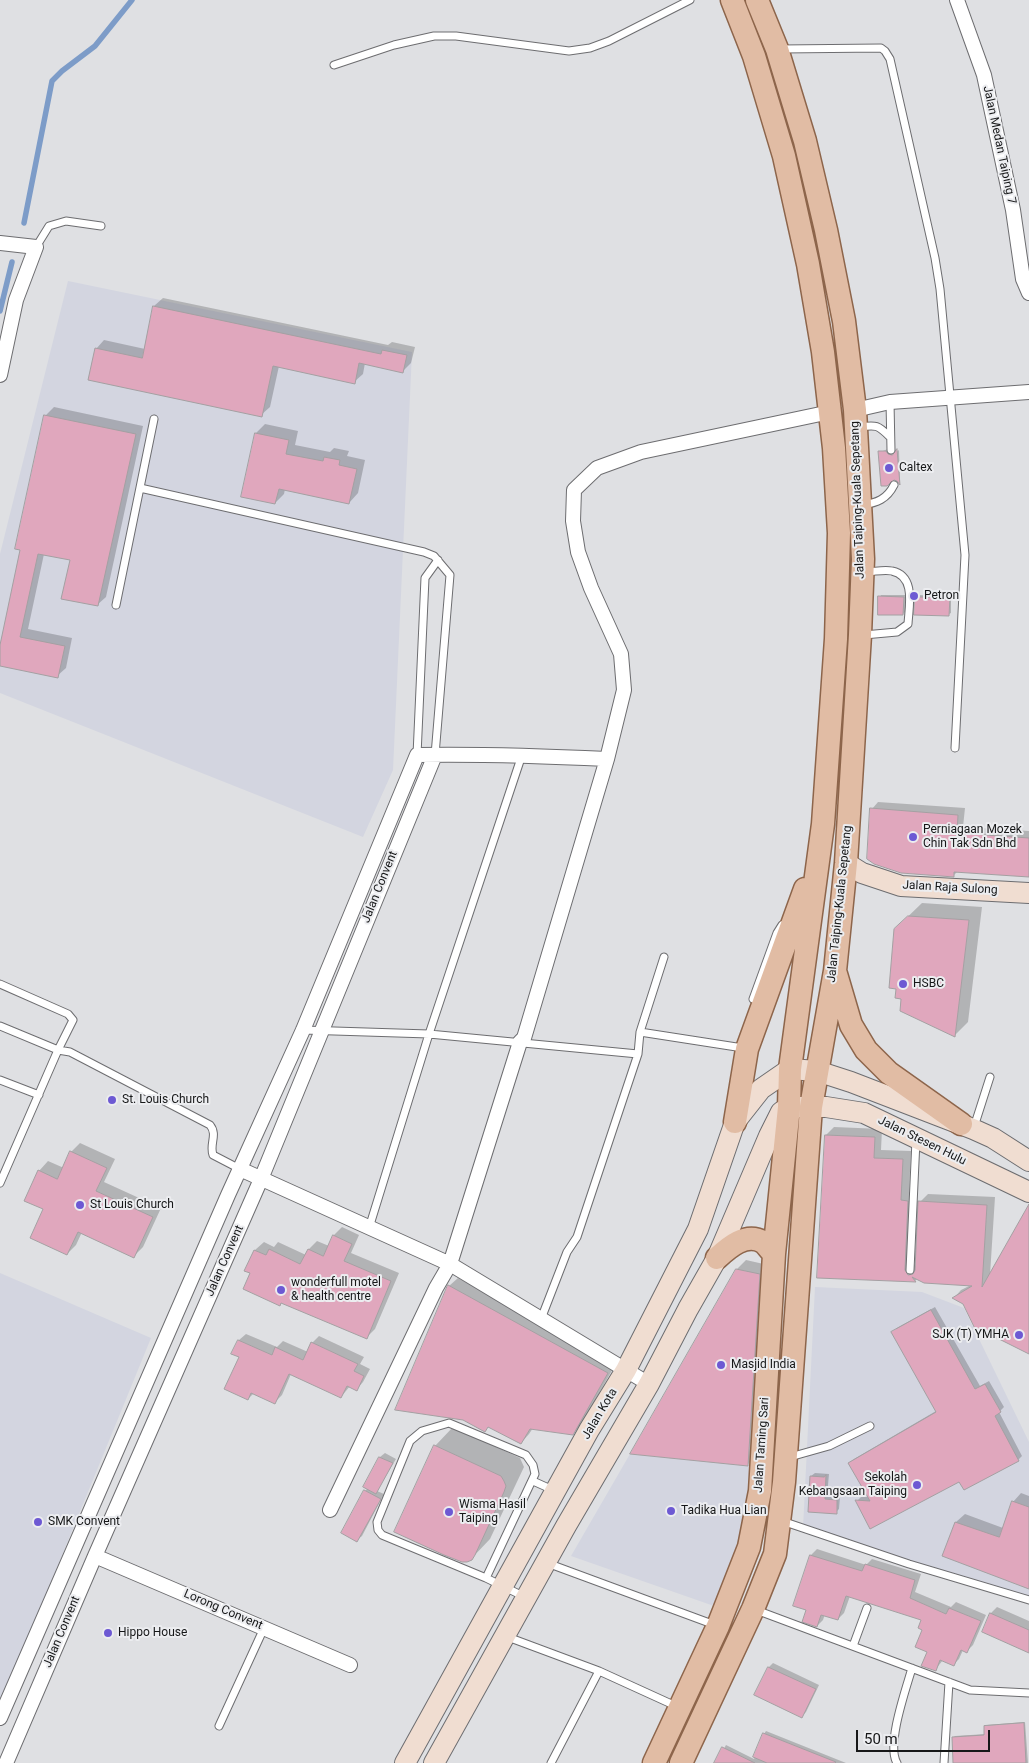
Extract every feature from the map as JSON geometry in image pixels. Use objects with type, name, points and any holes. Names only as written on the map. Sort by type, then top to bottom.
[{"type":"main road","name":"Jalan Taiping-Kuala Sepetang","points":[[732,0],[754,56],[784,156],[808,264],[823,352],[834,448],[839,533],[836,639],[823,824],[790,1069],[800,1107]]},
{"type":"main road","name":"Jalan Taiping-Kuala Sepetang","points":[[757,0],[776,49],[806,141],[844,321],[855,419],[862,572],[846,863],[835,971],[817,1071],[800,1107]]},
{"type":"main road","points":[[734,1122],[746,1044],[806,887],[823,824]]},
{"type":"main road","name":"Jalan Raja Sulong","points":[[846,863],[862,873],[901,886],[1029,893]]},
{"type":"main road","points":[[835,971],[852,1025],[866,1050],[889,1073],[967,1126]]},
{"type":"main road","points":[[790,1069],[817,1071],[967,1126],[993,1138],[1029,1162]]},
{"type":"main road","name":"Jalan Kota","points":[[405,1763],[495,1582],[542,1514],[588,1430],[626,1370],[698,1229],[734,1122],[761,1089],[790,1069]]},
{"type":"main road","points":[[434,1763],[649,1384],[717,1258],[780,1112],[800,1107]]},
{"type":"main road","name":"Jalan Stesen Hulu","points":[[800,1107],[864,1113],[1029,1192]]},
{"type":"main road","name":"Jalan Taming Sari","points":[[654,1763],[718,1626],[749,1546],[760,1490],[774,1254],[800,1107]]},
{"type":"main road","name":"Jalan Taming Sari","points":[[681,1763],[753,1609],[775,1554],[785,1459],[800,1107]]},
{"type":"main road","points":[[717,1258],[730,1246],[750,1238],[763,1242],[774,1254]]},
{"type":"street","name":"Jalan Medan Taiping 7","points":[[957,0],[984,75],[1012,210],[1023,279],[1029,293]]},
{"type":"street","points":[[0,243],[36,247],[16,300],[0,375]]},
{"type":"street","points":[[855,419],[890,402],[1029,392]]},
{"type":"street","points":[[330,1510],[436,1288],[450,1264],[520,1042],[524,1038],[607,759],[624,690],[620,654],[591,588],[578,552],[573,521],[574,490],[597,468],[642,452],[830,412]]},
{"type":"street","points":[[417,755],[450,753],[607,759]]},
{"type":"street","name":"Jalan Convent","points":[[0,1718],[240,1169],[303,1030],[417,755]]},
{"type":"street","name":"Jalan Convent","points":[[6,1763],[261,1179],[435,755]]},
{"type":"street","points":[[993,1138],[1029,1150]]},
{"type":"street","points":[[240,1169],[450,1264],[649,1384]]},
{"type":"street","name":"Lorong Convent","points":[[95,1556],[350,1665]]},
{"type":"lane","points":[[334,65],[403,42],[434,36],[456,36],[569,51],[590,48],[609,41],[677,3],[690,0]]},
{"type":"lane","points":[[776,49],[881,48],[890,59],[940,289],[965,555],[956,748]]},
{"type":"lane","points":[[36,247],[49,226],[66,221],[101,226]]},
{"type":"lane","points":[[890,402],[891,450]]},
{"type":"lane","points":[[116,605],[154,419]]},
{"type":"lane","points":[[855,419],[871,426],[880,427],[890,437]]},
{"type":"lane","points":[[859,505],[875,503],[889,495],[894,485]]},
{"type":"lane","points":[[140,488],[424,552],[431,554],[438,560],[450,575],[435,755]]},
{"type":"lane","points":[[417,755],[426,578],[438,560]]},
{"type":"lane","points":[[860,635],[897,632],[908,624],[909,584],[901,574],[890,570],[862,572]]},
{"type":"lane","points":[[369,1228],[429,1034],[522,755]]},
{"type":"lane","points":[[752,1004],[777,933],[806,887]]},
{"type":"lane","points":[[541,1319],[567,1252],[577,1236],[638,1054],[640,1032],[664,957]]},
{"type":"lane","points":[[0,984],[72,1016],[73,1020],[0,1183]]},
{"type":"lane","points":[[0,1026],[58,1050],[70,1052],[210,1125],[215,1135],[211,1150],[213,1155],[240,1169]]},
{"type":"lane","points":[[303,1030],[429,1034],[638,1054]]},
{"type":"lane","points":[[640,1032],[746,1044]]},
{"type":"lane","points":[[967,1126],[990,1077]]},
{"type":"lane","points":[[0,1080],[39,1095]]},
{"type":"lane","points":[[910,1270],[916,1138]]},
{"type":"lane","points":[[495,1582],[536,1474],[533,1465],[526,1455],[449,1423],[422,1430],[410,1441],[377,1522],[378,1530],[382,1535],[495,1582],[526,1598]]},
{"type":"lane","points":[[785,1459],[829,1446],[870,1426]]},
{"type":"lane","points":[[533,1480],[556,1491]]},
{"type":"lane","points":[[780,1520],[909,1564],[1029,1600]]},
{"type":"lane","points":[[546,1563],[718,1626]]},
{"type":"lane","points":[[853,1646],[867,1608]]},
{"type":"lane","points":[[753,1609],[970,1690],[1029,1693]]},
{"type":"lane","points":[[219,1726],[264,1628]]},
{"type":"lane","points":[[505,1636],[599,1671],[681,1708]]},
{"type":"lane","points":[[897,1763],[893,1757],[895,1727],[912,1668]]},
{"type":"lane","points":[[551,1763],[599,1671]]},
{"type":"lane","points":[[944,1763],[949,1682]]},
{"type":"shaded area","points":[[68,281],[412,352],[393,770],[363,837],[0,693],[0,554]]},
{"type":"shaded area","name":"SMK Convent","points":[[0,1273],[151,1338],[0,1707]]},
{"type":"shaded area","name":"Sekolah Kebangsaan Taiping","points":[[815,1287],[922,1292],[964,1308],[1029,1442],[1029,1601],[803,1528]]},
{"type":"shaded area","name":"Tadika Hua Lian","points":[[630,1454],[755,1466],[735,1557],[714,1606],[571,1556]]},
{"type":"building","points":[[153,306],[381,354],[382,350],[407,355],[403,373],[359,363],[355,384],[273,366],[262,417],[88,380],[95,348],[142,358]]},
{"type":"building","points":[[44,415],[136,434],[98,606],[61,599],[70,560],[38,554],[20,637],[65,646],[58,678],[0,666],[0,645],[20,550],[15,549]]},
{"type":"building","points":[[255,433],[289,440],[286,454],[323,461],[324,457],[340,460],[339,465],[357,469],[349,504],[279,489],[275,504],[241,497]]},
{"type":"building","name":"Caltex","points":[[897,449],[900,485],[894,480],[887,486],[881,486],[878,451],[886,451],[892,455]]},
{"type":"building","points":[[878,596],[904,597],[903,615],[878,615]]},
{"type":"building","points":[[915,597],[950,597],[949,616],[914,615]]},
{"type":"building","name":"Perniagaan Mozek Chin Tak Sdn Bhd","points":[[870,808],[958,815],[957,833],[1029,838],[1029,877],[954,872],[954,877],[901,873],[874,864],[867,859]]},
{"type":"building","points":[[908,916],[969,920],[955,1037],[900,1011],[901,999],[895,998],[896,989],[889,988],[894,929]]},
{"type":"building","points":[[825,1135],[875,1137],[874,1158],[903,1159],[901,1200],[908,1201],[905,1270],[908,1275],[913,1274],[915,1270],[918,1201],[987,1205],[982,1287],[1029,1204],[1029,1354],[991,1335],[990,1338],[979,1332],[979,1337],[963,1304],[952,1298],[972,1286],[924,1283],[912,1277],[916,1282],[817,1278]]},
{"type":"building","name":"St Louis Church","points":[[70,1151],[107,1168],[96,1191],[153,1217],[134,1258],[78,1232],[67,1255],[30,1238],[43,1209],[24,1201],[38,1170],[57,1179]]},
{"type":"building","points":[[333,1235],[352,1244],[344,1261],[391,1281],[367,1339],[281,1303],[280,1306],[243,1289],[250,1273],[244,1271],[254,1250],[266,1255],[269,1249],[300,1264],[308,1249],[323,1256]]},
{"type":"building","name":"Masjid India","points":[[736,1269],[760,1274],[748,1466],[630,1454]]},
{"type":"building","points":[[448,1285],[608,1373],[573,1435],[530,1429],[521,1444],[488,1427],[485,1432],[463,1420],[395,1410]]},
{"type":"building","points":[[931,1310],[975,1389],[985,1384],[1001,1412],[995,1416],[1019,1461],[964,1490],[959,1482],[870,1529],[855,1500],[870,1501],[848,1463],[936,1412],[891,1332]]},
{"type":"building","points":[[238,1340],[272,1355],[275,1347],[303,1360],[311,1342],[358,1364],[354,1371],[364,1376],[357,1391],[347,1386],[341,1398],[289,1374],[275,1404],[251,1393],[248,1400],[224,1389],[239,1357],[231,1354]]},
{"type":"building","name":"Wisma Hasil Taiping","points":[[434,1445],[501,1476],[506,1486],[475,1555],[472,1560],[467,1562],[444,1555],[394,1532]]},
{"type":"building","points":[[379,1457],[393,1463],[376,1494],[363,1487]]},
{"type":"building","points":[[826,1475],[825,1499],[837,1500],[837,1514],[808,1512],[810,1476],[824,1477]]},
{"type":"building","points":[[364,1490],[381,1499],[357,1542],[341,1533]]},
{"type":"building","points":[[1012,1501],[1029,1507],[1029,1589],[942,1556],[955,1522],[999,1537]]},
{"type":"building","points":[[810,1555],[862,1571],[865,1564],[915,1580],[910,1598],[946,1614],[949,1608],[981,1621],[967,1653],[961,1650],[954,1666],[940,1660],[936,1671],[921,1666],[927,1652],[915,1647],[922,1630],[918,1628],[921,1620],[846,1596],[838,1620],[821,1615],[817,1627],[802,1622],[806,1610],[793,1606]]},
{"type":"building","points":[[990,1613],[1029,1630],[1029,1653],[982,1632]]},
{"type":"building","points":[[768,1667],[816,1689],[802,1718],[754,1695]]},
{"type":"building","points":[[1024,1723],[1026,1763],[953,1763],[952,1737],[984,1735],[984,1726]]},
{"type":"building","points":[[763,1733],[836,1762],[767,1763],[753,1757]]},
{"type":"building","points":[[722,1747],[755,1763],[714,1763]]},
{"type":"waterway","points":[[24,223],[52,81],[95,46],[132,0]]},
{"type":"waterway","points":[[0,311],[12,262]]},
{"type":"place","name":"Caltex","points":[[889,468]]},
{"type":"place","name":"Petron","points":[[914,596]]},
{"type":"place","name":"Perniagaan Mozek Chin Tak Sdn Bhd","points":[[913,837]]},
{"type":"place","name":"HSBC","points":[[903,984]]},
{"type":"place","name":"St. Louis Church","points":[[112,1100]]},
{"type":"place","name":"St Louis Church","points":[[80,1205]]},
{"type":"place","name":"wonderfull motel & health centre","points":[[281,1290]]},
{"type":"place","name":"SJK (T) YMHA","points":[[1019,1335]]},
{"type":"place","name":"Masjid India","points":[[721,1365]]},
{"type":"place","name":"Sekolah Kebangsaan Taiping","points":[[917,1485]]},
{"type":"place","name":"Tadika Hua Lian","points":[[671,1511]]},
{"type":"place","name":"Wisma Hasil Taiping","points":[[449,1512]]},
{"type":"place","name":"SMK Convent","points":[[38,1522]]},
{"type":"place","name":"Hippo House","points":[[108,1633]]}]
